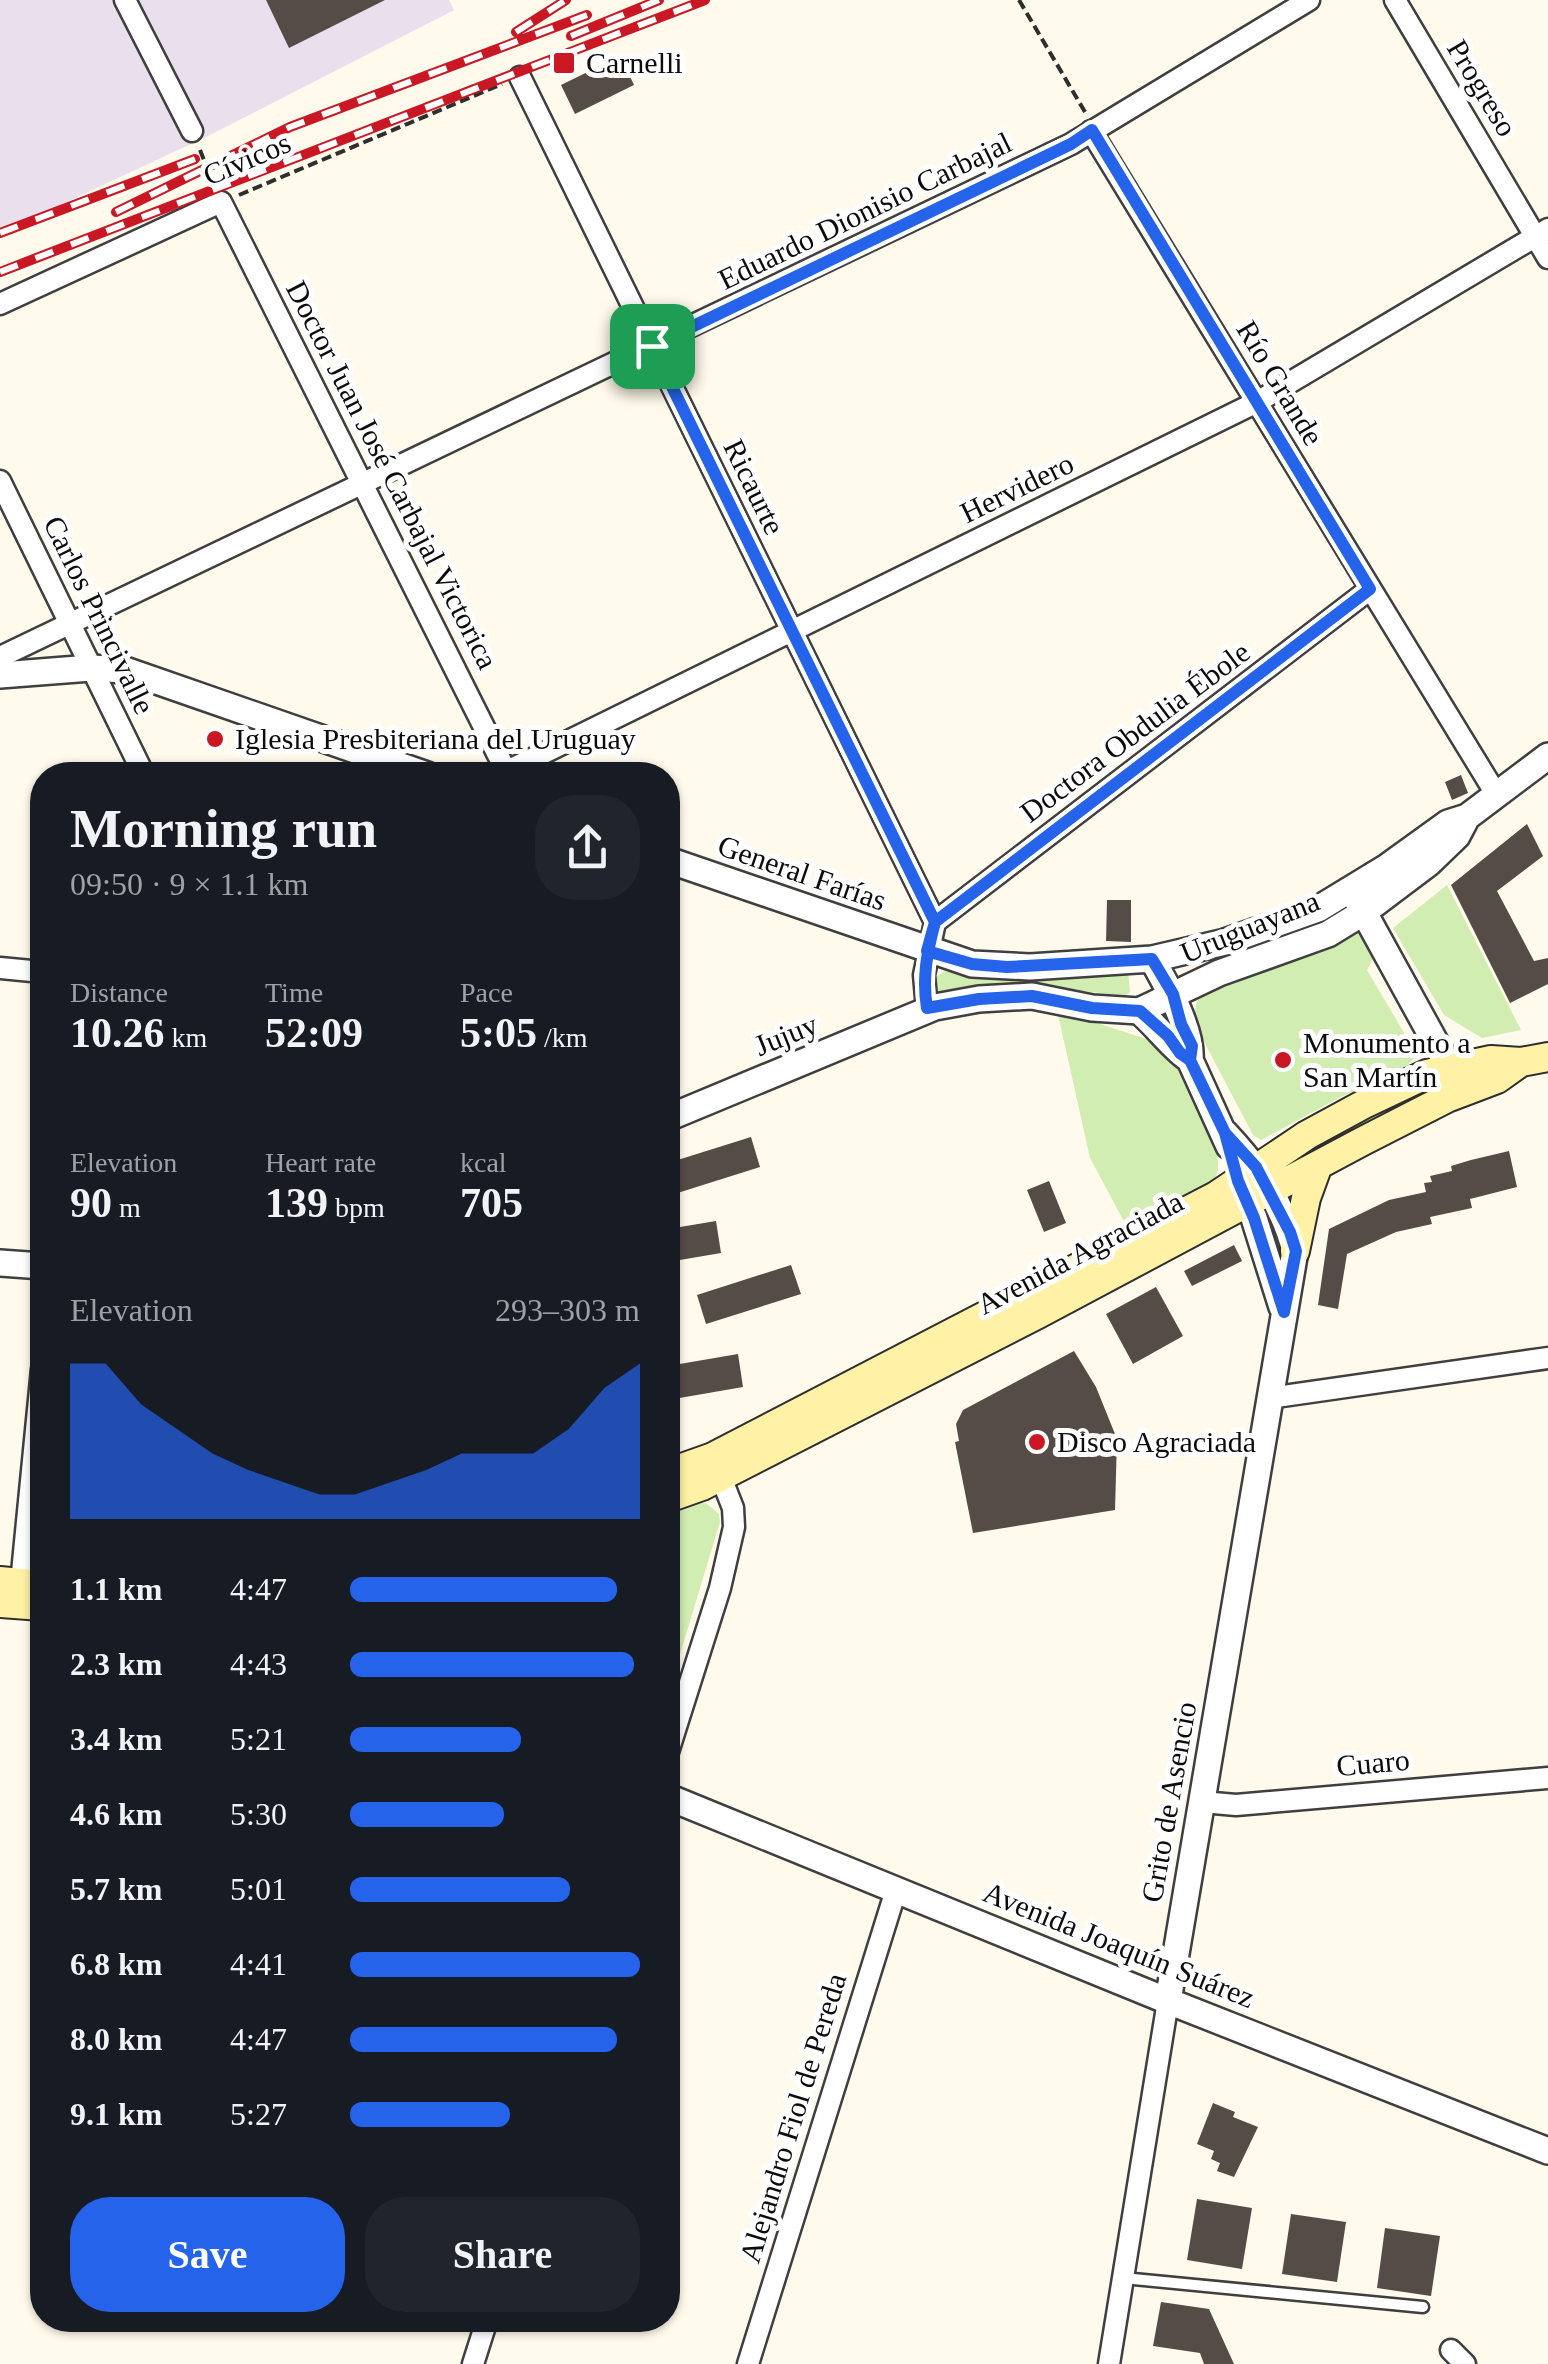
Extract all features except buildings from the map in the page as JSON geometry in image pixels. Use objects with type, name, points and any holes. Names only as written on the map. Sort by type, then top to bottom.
[{"type":"main road","name":"Avenida Agraciada","points":[[680,1490],[717,1466],[1038,1314],[1253,1185],[1366,1102],[1426,1074],[1490,1060],[1534,1060]]},
{"type":"main road","name":"Avenida Agraciada","points":[[1253,1185],[1318,1165],[1447,1098],[1534,1060]]},
{"type":"main road","points":[[1296,1251],[1306,1198],[1318,1165]]},
{"type":"main road","name":"Avenida Agraciada","points":[[680,1471],[717,1466]]},
{"type":"main road","points":[[0,1603],[30,1605]]},
{"type":"street","points":[[125,0],[192,131]]},
{"type":"street","name":"Eduardo Dionisio Carbajal","points":[[0,657],[1054,153],[1309,0]]},
{"type":"street","name":"Progreso","points":[[1395,0],[1542,233],[1548,258]]},
{"type":"street","name":"Ricaurte","points":[[520,77],[935,922]]},
{"type":"street","name":"Río Grande","points":[[1092,130],[1496,794]]},
{"type":"street","name":"Cívicos","points":[[0,304],[221,202]]},
{"type":"street","name":"Doctor Juan José Carbajal Victorica","points":[[221,202],[498,762]]},
{"type":"street","name":"Hervidero","points":[[528,762],[1257,402],[1542,233]]},
{"type":"street","name":"Carlos Princivalle","points":[[0,481],[138,762]]},
{"type":"street","name":"Doctora Obdulia Ébole","points":[[935,922],[1370,589]]},
{"type":"street","points":[[0,675],[92,668],[138,674],[390,762]]},
{"type":"street","name":"Uruguayana","points":[[1140,1011],[1219,973],[1328,934],[1358,902],[1448,823],[1467,817],[1548,756]]},
{"type":"street","name":"General Farías","points":[[680,864],[972,964],[1007,967],[1152,959]]},
{"type":"street","points":[[1358,902],[1450,1069]]},
{"type":"street","name":"Uruguayana","points":[[1152,959],[1358,902]]},
{"type":"street","points":[[927,1008],[924,976],[935,922]]},
{"type":"street","points":[[1152,959],[1173,994],[1192,1046],[1190,1060]]},
{"type":"street","points":[[1152,959],[1140,983],[1140,1011],[1190,1060],[1253,1185],[1296,1251]]},
{"type":"street","points":[[0,968],[30,971]]},
{"type":"street","name":"Jujuy","points":[[680,1113],[874,1034],[927,1008],[979,999],[1032,996],[1092,1008],[1140,1011]]},
{"type":"street","points":[[1253,1185],[1284,1312]]},
{"type":"street","name":"Grito de Asencio","points":[[1109,2364],[1296,1251]]},
{"type":"street","points":[[0,1264],[30,1265]]},
{"type":"street","points":[[1270,1398],[1548,1358]]},
{"type":"street","points":[[680,1714],[720,1588],[734,1527],[733,1508],[717,1466]]},
{"type":"street","points":[[21,1583],[30,1492]]},
{"type":"street","name":"Cuaro","points":[[1202,1802],[1236,1805],[1548,1778]]},
{"type":"street","name":"Avenida Joaquín Suárez","points":[[680,1801],[1168,2001],[1548,2151]]},
{"type":"street","name":"Alejandro Fiol de Pereda","points":[[748,2364],[896,1890]]},
{"type":"street","points":[[473,2364],[483,2332]]},
{"type":"lane","points":[[1123,2278],[1423,2307]]},
{"type":"path","points":[[1019,0],[1082,105],[1092,130]]},
{"type":"path","name":"Cívicos","points":[[221,202],[520,77]]},
{"type":"path","points":[[192,131],[221,202]]},
{"type":"shaded area","points":[[0,0],[449,0],[454,10],[206,137],[0,233]]},
{"type":"green space","points":[[1447,885],[1521,1030],[1482,1038],[1444,1015],[1393,928]]},
{"type":"green space","points":[[1353,931],[1360,934],[1374,957],[1367,970],[1413,1048],[1414,1058],[1408,1065],[1261,1140],[1253,1135],[1199,1032],[1195,1015],[1198,1000],[1205,991]]},
{"type":"green space","points":[[945,971],[1006,979],[1128,972],[1130,992],[1126,996],[1037,986],[941,994],[936,977]]},
{"type":"green space","points":[[1057,1010],[1162,1044],[1212,1134],[1218,1170],[1212,1183],[1128,1229],[1090,1158]]},
{"type":"green space","points":[[1475,1074],[1277,1173],[1278,1166],[1417,1090]]},
{"type":"green space","points":[[706,1503],[719,1514],[720,1522],[680,1654],[680,1506]]},
{"type":"railway","points":[[516,32],[566,0]]},
{"type":"railway","points":[[571,36],[659,0]]},
{"type":"railway","points":[[0,272],[705,0]]},
{"type":"railway","points":[[116,212],[290,127],[587,15]]},
{"type":"railway","points":[[0,233],[195,159]]},
{"type":"place","name":"Carnelli","points":[[564,63]]},
{"type":"place","name":"Iglesia Presbiteriana del Uruguay","points":[[215,739]]},
{"type":"place","name":"Monumento a San Martín","points":[[1283,1060]]},
{"type":"place","name":"Disco Agraciada","points":[[1037,1442]]},
{"type":"route","points":[[652,346],[935,922],[927,951],[972,964],[1007,967],[1152,959],[1173,994],[1192,1046],[1190,1060],[1225,1133],[1284,1312],[1296,1251],[1290,1232],[1256,1167],[1225,1133],[1190,1060],[1156,1025],[1140,1011],[1118,1012],[1032,996],[979,999],[927,1008],[924,993],[927,951],[935,922],[1370,589],[1092,130],[1071,144],[652,346]]}]
